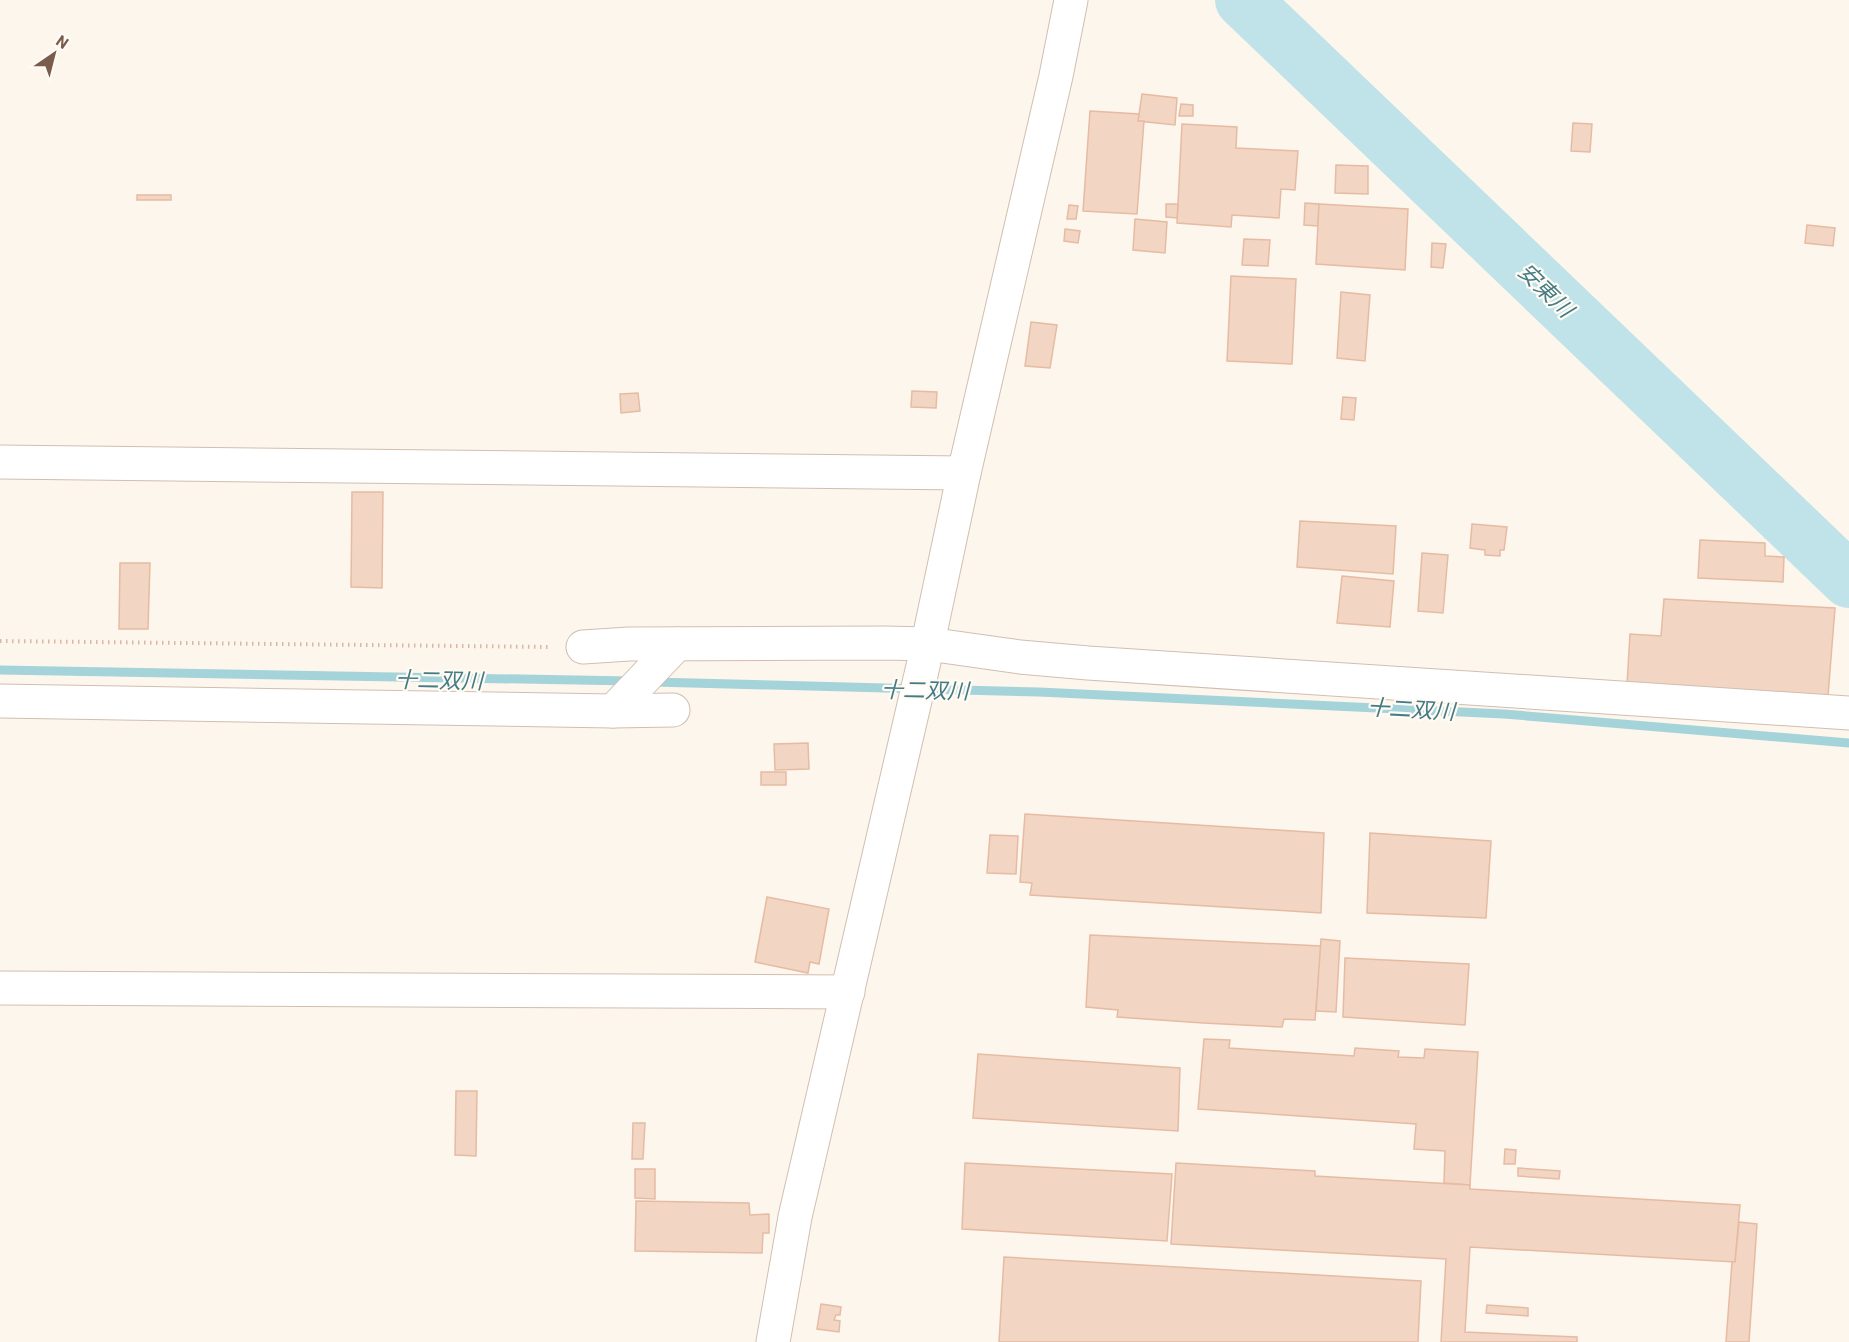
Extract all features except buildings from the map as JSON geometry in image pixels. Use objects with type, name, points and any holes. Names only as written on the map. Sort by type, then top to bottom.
[{"type":"street","points":[[773,1342],[795,1217],[926,655],[964,473],[1056,76],[1071,0]]},
{"type":"street","points":[[0,462],[964,473]]},
{"type":"street","points":[[583,647],[629,644],[799,642],[926,655],[1020,657],[1849,713]]},
{"type":"street","points":[[613,711],[677,644]]},
{"type":"street","points":[[0,701],[613,711],[673,710]]},
{"type":"street","points":[[0,988],[848,992]]},
{"type":"path","points":[[0,640],[583,647]]},
{"type":"waterway","name":"安東川","points":[[1243,0],[1849,580]]},
{"type":"waterway","name":"十二双川","points":[[0,670],[631,681]]},
{"type":"waterway","name":"十二双川","points":[[653,682],[1039,692],[1504,714],[1849,743]]}]
